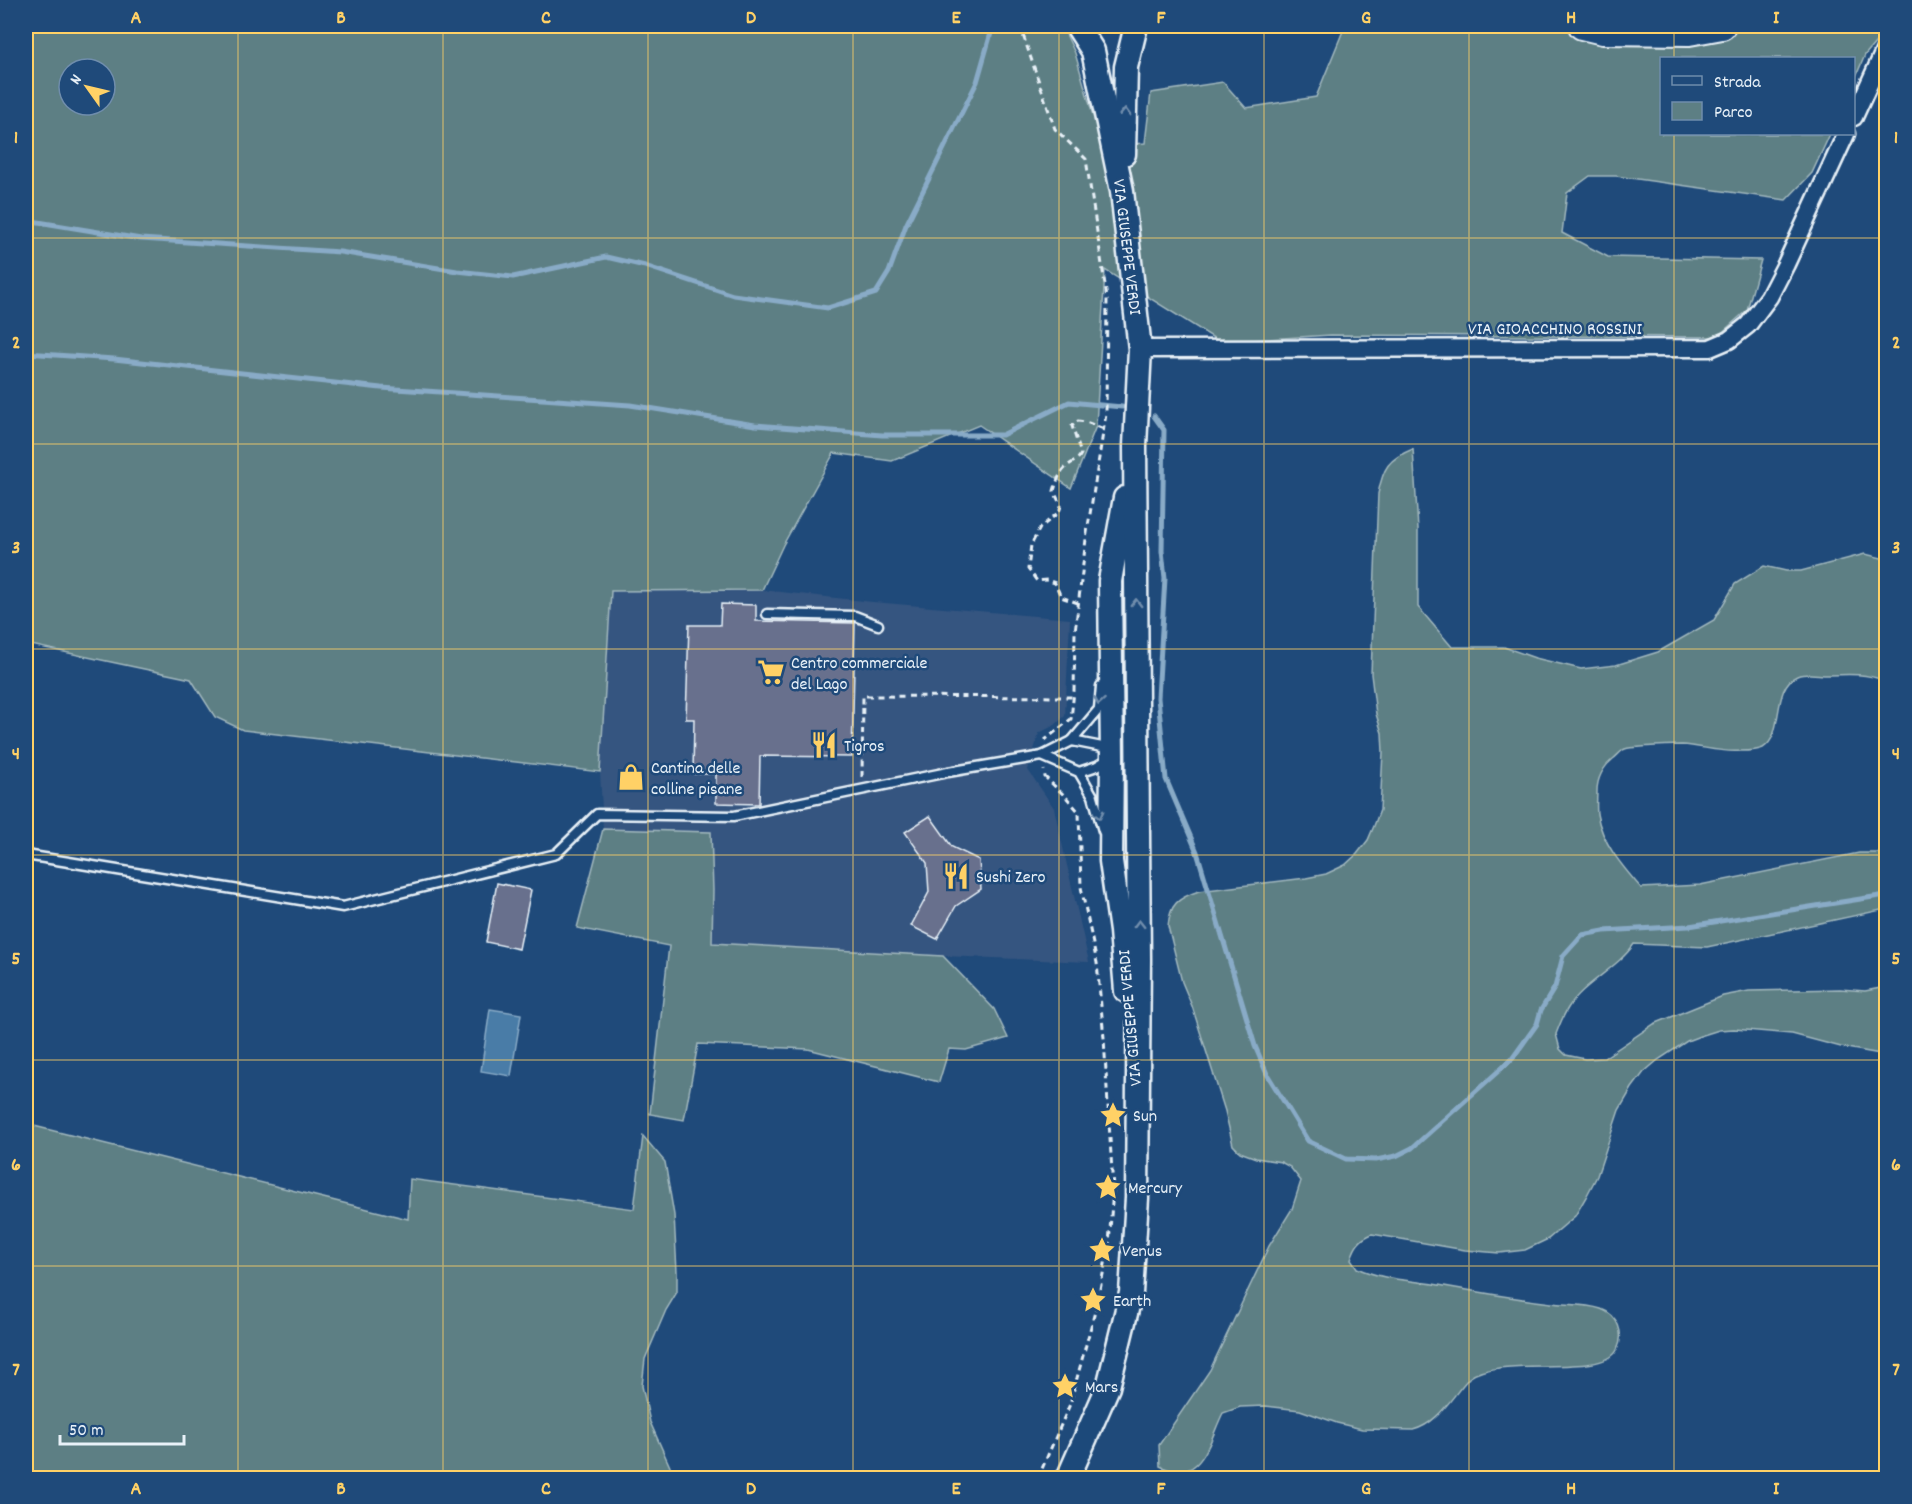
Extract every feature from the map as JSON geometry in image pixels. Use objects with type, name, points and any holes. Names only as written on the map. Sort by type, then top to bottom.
[{"type":"main road","name":"VIA GIUSEPPE VERDI","points":[[1077,26],[1093,51],[1122,191],[1140,349],[1135,446],[1139,959],[1137,1109]]},
{"type":"main road","name":"VIA GIUSEPPE VERDI","points":[[1093,51],[1098,26]]},
{"type":"main road","points":[[1122,191],[1126,67],[1136,26]]},
{"type":"main road","points":[[1582,26],[1603,31],[1689,32],[1722,26]]},
{"type":"main road","name":"VIA GIUSEPPE VERDI","points":[[1135,446],[1110,581],[1111,861],[1121,931],[1137,1109]]},
{"type":"main road","name":"VIA GIUSEPPE VERDI","points":[[1112,757],[1126,738],[1128,661],[1136,632]]},
{"type":"main road","name":"VIA GIUSEPPE VERDI","points":[[1112,757],[1125,769],[1138,866]]},
{"type":"main road","points":[[1068,1479],[1108,1387],[1131,1293],[1137,1197],[1137,1109]]},
{"type":"street","points":[[1855,115],[1887,47]]},
{"type":"street","name":"VIA GIOACCHINO ROSSINI","points":[[1140,349],[1710,348],[1729,340],[1748,325],[1769,297],[1846,135]]},
{"type":"lane","points":[[26,855],[343,907],[556,854],[597,814],[734,816],[948,772],[1042,756],[1072,741],[1099,709],[1110,581]]},
{"type":"lane","points":[[767,614],[855,616],[878,625]]},
{"type":"lane","points":[[1072,741],[1102,747],[1112,757],[1097,766],[1079,772]]},
{"type":"lane","points":[[1042,756],[1079,772],[1093,796],[1111,861]]},
{"type":"path","points":[[1020,26],[1055,129],[1086,159],[1107,298],[1106,414],[1078,603],[1071,719],[1045,739],[1042,756],[1045,777],[1079,812],[1081,886],[1097,963],[1113,1189],[1109,1244],[1097,1304],[1070,1404],[1038,1479]]},
{"type":"path","points":[[1078,603],[1061,597],[1055,583],[1047,580],[1036,581],[1028,569],[1031,545],[1040,528],[1059,512],[1061,506],[1054,491],[1058,477],[1077,461],[1081,454],[1072,426],[1078,421],[1104,429]]},
{"type":"path","points":[[846,794],[845,783],[862,778],[863,696],[1073,697]]},
{"type":"shaded area","points":[[762,590],[1070,619],[1065,716],[1055,725],[1039,733],[1028,770],[1054,808],[1089,962],[711,943],[603,829],[600,771],[611,591]]},
{"type":"shaded area","points":[[490,1009],[521,1014],[511,1076],[481,1071]]},
{"type":"green space","points":[[26,26],[1062,26],[1075,53],[1102,147],[1145,143],[1151,93],[1223,82],[1246,108],[1316,97],[1345,26],[1886,26],[1886,30],[1865,55],[1855,79],[1855,57],[1660,57],[1660,135],[1830,135],[1812,173],[1786,200],[1616,176],[1590,176],[1567,193],[1562,233],[1608,257],[1761,260],[1747,310],[1717,337],[1331,335],[1220,342],[1105,270],[1096,426],[1071,488],[979,425],[892,461],[834,453],[783,545],[762,590],[611,591],[600,772],[243,730],[215,717],[191,679],[26,644]]},
{"type":"green space","points":[[1413,449],[1418,529],[1418,607],[1452,647],[1504,647],[1535,658],[1581,669],[1616,665],[1658,652],[1714,620],[1735,584],[1764,566],[1786,571],[1801,571],[1865,554],[1886,559],[1886,681],[1857,675],[1808,674],[1797,676],[1784,690],[1770,742],[1758,750],[1726,751],[1682,745],[1625,749],[1609,762],[1601,774],[1597,787],[1597,814],[1608,844],[1620,863],[1641,888],[1700,885],[1859,853],[1886,853],[1886,909],[1707,947],[1634,944],[1619,961],[1574,999],[1564,1014],[1556,1034],[1560,1049],[1566,1055],[1585,1059],[1604,1058],[1654,1024],[1723,996],[1749,991],[1840,989],[1865,991],[1886,987],[1886,1055],[1841,1047],[1792,1034],[1734,1029],[1719,1030],[1700,1036],[1687,1041],[1658,1060],[1644,1072],[1632,1088],[1619,1110],[1597,1176],[1586,1197],[1575,1216],[1548,1239],[1525,1250],[1499,1253],[1465,1250],[1372,1234],[1361,1241],[1353,1254],[1351,1259],[1357,1268],[1385,1277],[1521,1299],[1601,1309],[1616,1320],[1620,1332],[1617,1350],[1608,1359],[1572,1365],[1525,1366],[1483,1371],[1469,1378],[1430,1422],[1413,1430],[1362,1429],[1300,1410],[1265,1406],[1240,1407],[1223,1413],[1208,1447],[1195,1466],[1186,1470],[1174,1471],[1160,1466],[1159,1445],[1210,1370],[1269,1246],[1292,1209],[1301,1181],[1290,1167],[1281,1162],[1256,1158],[1240,1152],[1233,1145],[1225,1111],[1192,1006],[1182,982],[1168,926],[1169,918],[1173,907],[1180,899],[1199,891],[1326,874],[1345,865],[1368,840],[1380,810],[1383,752],[1382,733],[1376,714],[1371,674],[1378,494],[1382,477],[1388,466],[1392,461]]},
{"type":"green space","points":[[603,829],[711,832],[712,943],[943,956],[994,1009],[1008,1038],[966,1050],[949,1049],[939,1082],[808,1049],[698,1044],[684,1120],[650,1114],[669,946],[577,928]]},
{"type":"green space","points":[[26,1124],[408,1219],[410,1179],[634,1209],[643,1136],[665,1162],[674,1215],[677,1292],[666,1310],[645,1359],[642,1386],[650,1422],[675,1478],[26,1478]]},
{"type":"building","name":"Centro commerciale del Lago","points":[[721,604],[756,605],[756,621],[855,623],[852,757],[760,756],[759,804],[716,803],[716,774],[693,774],[694,719],[686,719],[689,625],[720,625]]},
{"type":"building","points":[[930,816],[952,847],[979,860],[981,889],[956,906],[937,939],[911,926],[929,892],[927,863],[905,832]]},
{"type":"building","points":[[497,883],[531,890],[519,949],[486,942]]},
{"type":"waterway","points":[[26,220],[141,239],[340,252],[457,271],[513,277],[606,257],[645,266],[733,295],[828,308],[876,293],[889,272],[906,225],[977,82],[991,33]]},
{"type":"waterway","points":[[26,353],[114,359],[381,388],[630,405],[755,425],[882,435],[1002,435],[1069,402],[1122,407]]},
{"type":"waterway","points":[[1154,416],[1164,430],[1162,551],[1165,578],[1158,698],[1166,779],[1197,852],[1255,1046],[1267,1074],[1308,1141],[1346,1159],[1376,1160],[1396,1156],[1412,1148],[1512,1059],[1537,1024],[1541,1010],[1555,987],[1563,956],[1582,935],[1604,931],[1689,926],[1886,895]]},
{"type":"place","name":"Centro commerciale del Lago","points":[[771,672]]},
{"type":"place","name":"Tigros","points":[[824,745]]},
{"type":"place","name":"Cantina delle colline pisane","points":[[631,777]]},
{"type":"place","name":"Sushi Zero","points":[[956,876]]},
{"type":"place","name":"Sun","points":[[1113,1115]]},
{"type":"place","name":"Mercury","points":[[1108,1187]]},
{"type":"place","name":"Venus","points":[[1102,1250]]},
{"type":"place","name":"Earth","points":[[1093,1300]]},
{"type":"place","name":"Mars","points":[[1065,1386]]}]
